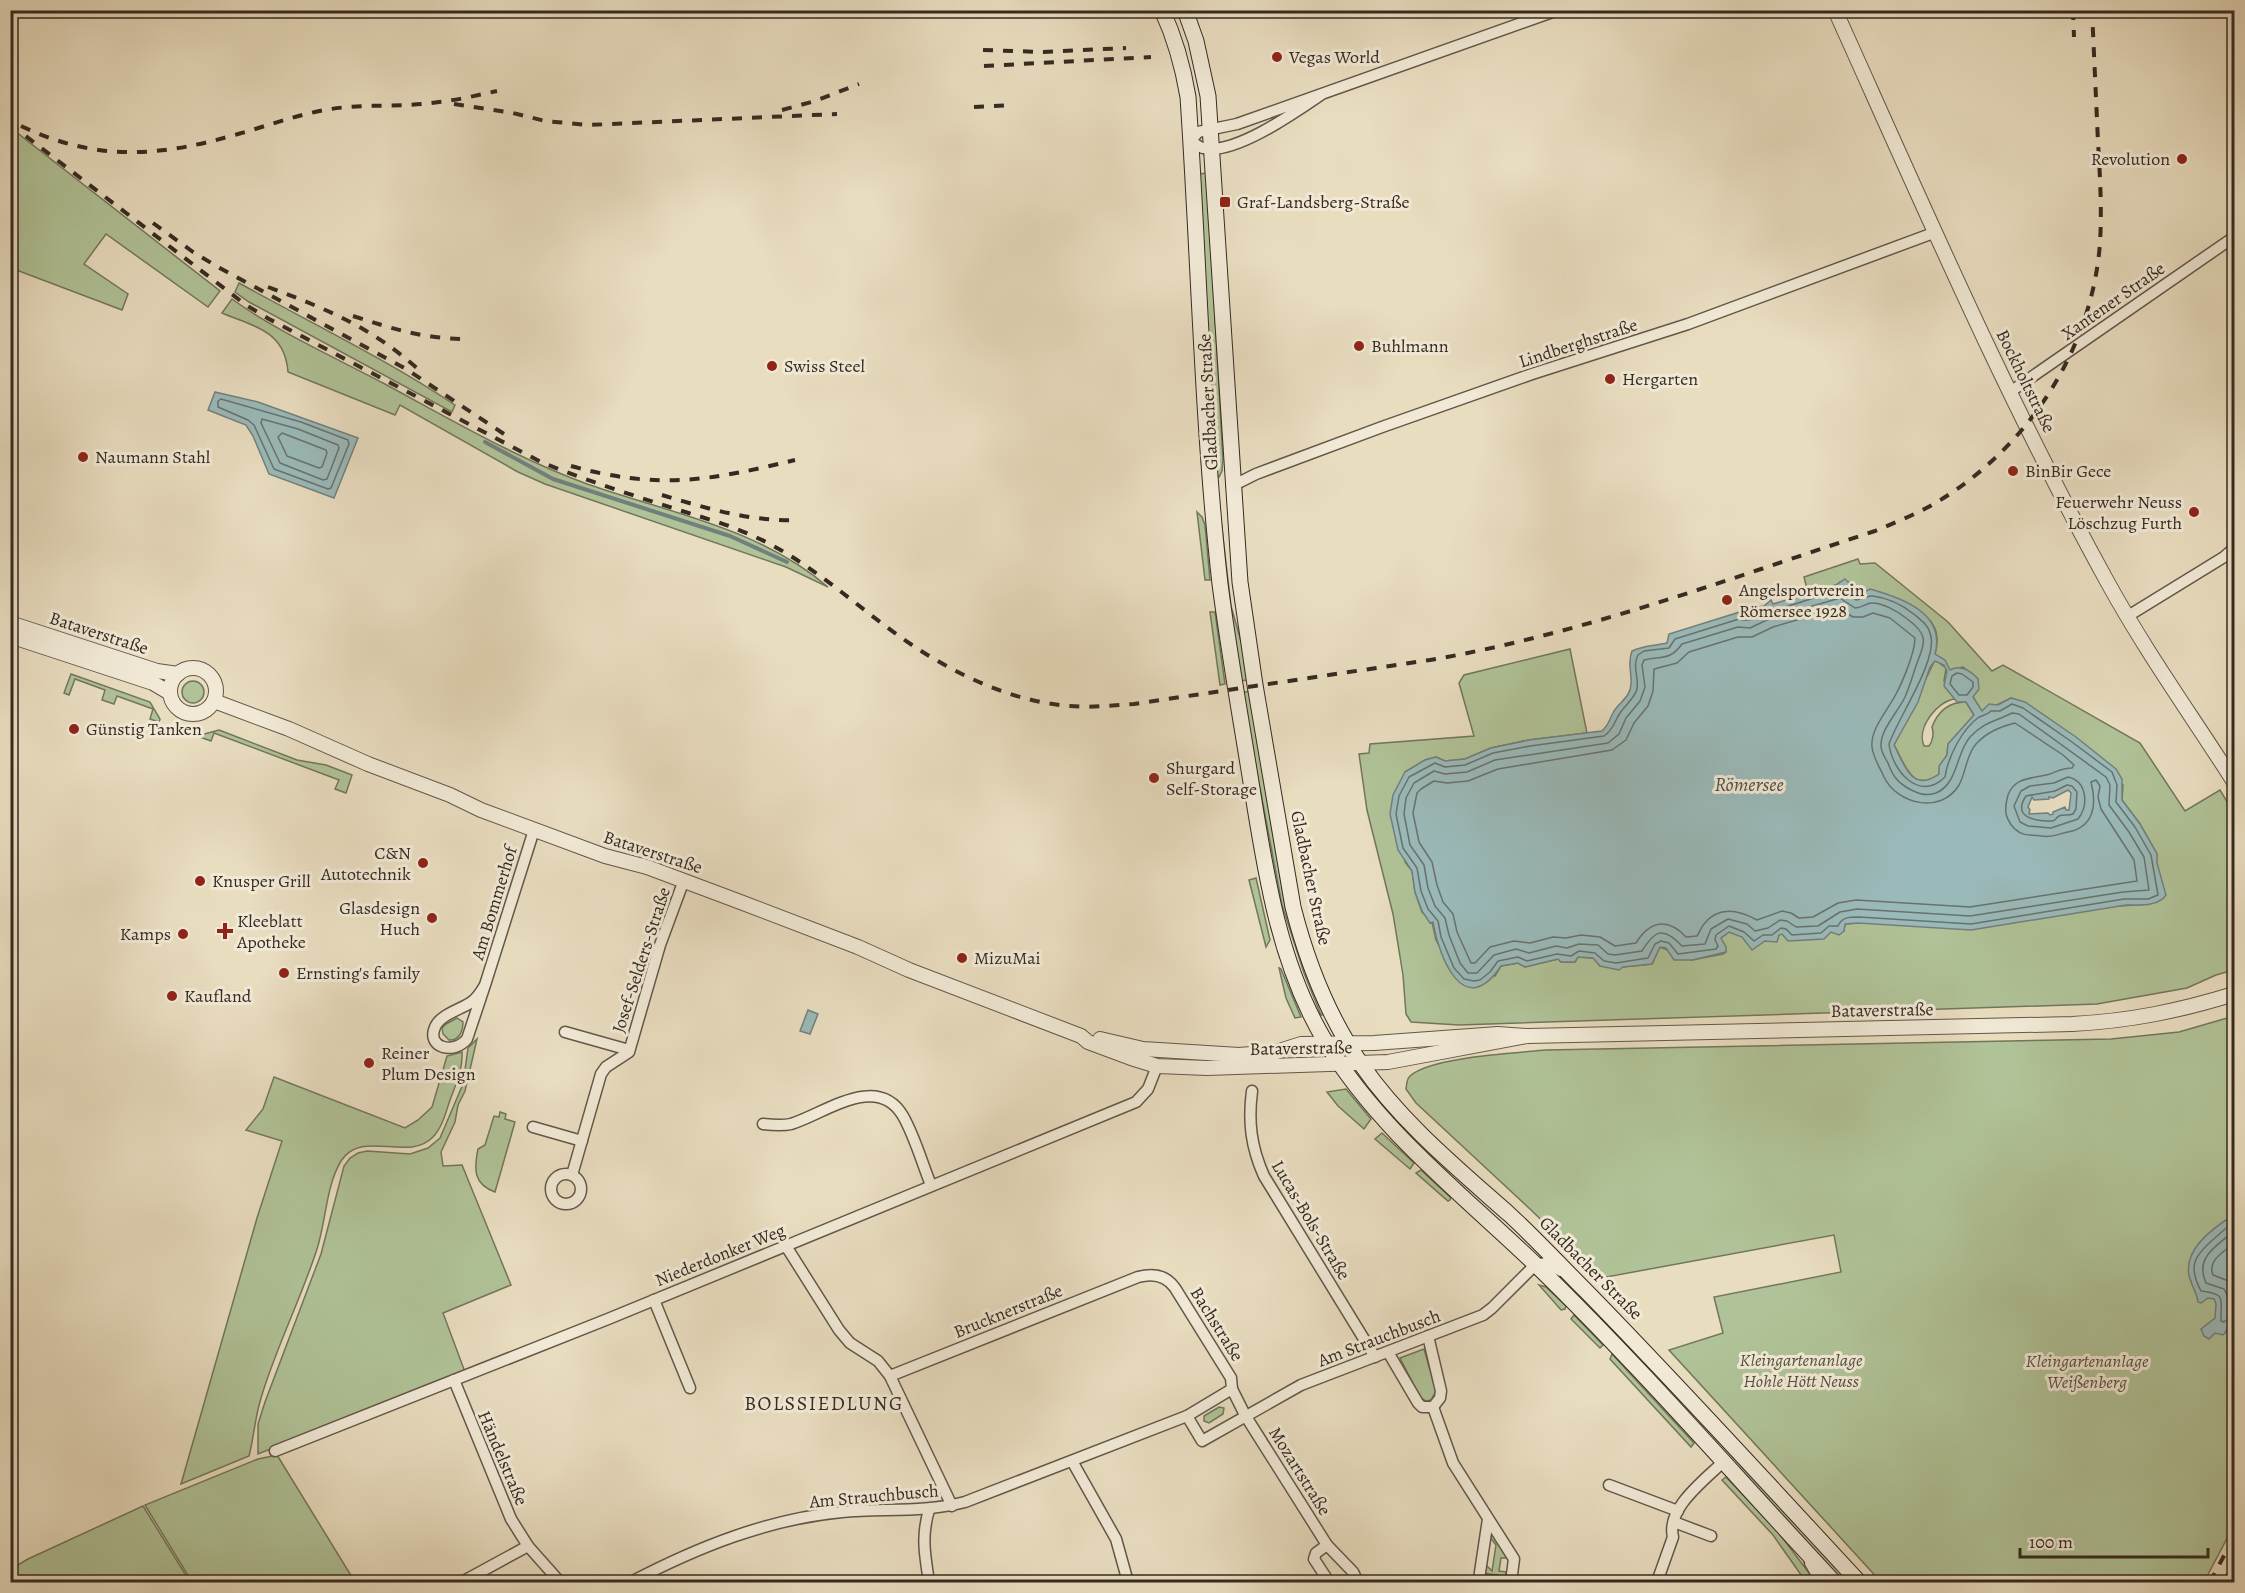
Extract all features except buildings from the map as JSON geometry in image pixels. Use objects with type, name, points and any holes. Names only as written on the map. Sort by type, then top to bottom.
[{"type":"main road","name":"Gladbacher Straße","points":[[1162,10],[1181,61],[1188,97],[1212,497],[1228,639],[1266,868],[1275,911],[1294,977],[1326,1042],[1374,1110],[1404,1142],[1535,1265],[1616,1346],[1834,1582]]},
{"type":"main road","name":"Gladbacher Straße","points":[[1185,10],[1203,67],[1211,128],[1232,486],[1240,582],[1293,907],[1312,970],[1347,1042],[1361,1064],[1408,1122],[1524,1228],[1583,1287],[1667,1374],[1859,1582]]},
{"type":"main road","points":[[1212,497],[1232,486]]},
{"type":"street","points":[[1322,94],[1280,123],[1238,142],[1212,149],[1201,148],[1191,141],[1198,132],[1237,124],[1558,10]]},
{"type":"street","name":"Bockholtstraße","points":[[1835,10],[2010,392],[2108,582],[2235,782]]},
{"type":"street","name":"Lindberghstraße","points":[[1232,486],[1256,474],[1382,427],[1688,324],[1936,232]]},
{"type":"street","name":"Xantener Straße","points":[[2010,392],[2235,237]]},
{"type":"street","points":[[2128,616],[2235,548]]},
{"type":"street","name":"Bataverstraße","points":[[10,623],[157,670],[178,674],[193,668],[208,673],[214,681],[217,692],[214,701],[202,713],[194,715],[185,713],[177,709],[170,693],[153,683],[10,636]]},
{"type":"street","points":[[170,693],[171,682],[178,674]]},
{"type":"street","name":"Bataverstraße","points":[[214,701],[289,729],[481,810],[605,856],[684,880],[1081,1036],[1099,1046],[1158,1066],[1207,1068],[1388,1062],[1527,1036]]},
{"type":"street","name":"Am Bommerhof","points":[[485,985],[472,1002],[435,1025],[433,1033],[435,1040],[441,1046],[448,1049],[454,1048],[463,1044],[467,1039],[485,985],[534,830]]},
{"type":"street","name":"Josef-Selders-Straße","points":[[572,1175],[601,1074],[606,1067],[626,1055],[629,1050],[660,945],[684,880]]},
{"type":"street","name":"Bataverstraße","points":[[1081,1036],[1091,1036],[1143,1049],[1239,1055],[1276,1052],[1300,1044],[1374,1043],[1498,1034],[1527,1036],[2103,1022],[2174,1011],[2235,994]]},
{"type":"street","name":"Josef-Selders-Straße","points":[[565,1032],[629,1050]]},
{"type":"street","points":[[1143,1049],[1158,1066],[1173,1057],[1239,1055]]},
{"type":"street","name":"Niederdonker Weg","points":[[275,1451],[654,1300],[1136,1102],[1148,1089],[1158,1066]]},
{"type":"street","name":"Lucas-Bols-Straße","points":[[1252,1091],[1249,1122],[1251,1140],[1264,1176],[1375,1357]]},
{"type":"street","points":[[763,1124],[790,1124],[854,1098],[877,1097],[887,1101],[903,1116],[931,1185]]},
{"type":"street","points":[[533,1127],[582,1141]]},
{"type":"street","points":[[786,1246],[839,1330],[850,1343],[878,1361],[891,1376],[952,1506]]},
{"type":"street","points":[[1535,1265],[1546,1263],[1557,1268],[1583,1287]]},
{"type":"street","name":"Am Strauchbusch","points":[[1187,1416],[1202,1441],[1301,1385],[1483,1315],[1535,1265]]},
{"type":"street","name":"Bachstraße","points":[[1138,1277],[1160,1276],[1171,1282],[1231,1378],[1232,1389],[1245,1415]]},
{"type":"street","name":"Brucknerstraße","points":[[891,1376],[1138,1277]]},
{"type":"street","points":[[654,1300],[690,1388]]},
{"type":"street","points":[[1428,1336],[1441,1391],[1440,1398],[1433,1407]]},
{"type":"street","points":[[1388,1352],[1422,1407],[1433,1407]]},
{"type":"street","name":"Händelstraße","points":[[454,1380],[511,1519],[528,1546],[560,1582]]},
{"type":"street","name":"Am Strauchbusch","points":[[631,1582],[704,1547],[750,1531],[843,1512],[929,1510],[965,1502],[1187,1416],[1232,1389]]},
{"type":"street","points":[[1433,1407],[1453,1463],[1514,1559],[1510,1582],[1479,1579],[1488,1519]]},
{"type":"street","name":"Mozartstraße","points":[[1245,1415],[1327,1545],[1353,1572],[1355,1582]]},
{"type":"street","points":[[1072,1461],[1116,1539],[1128,1582]]},
{"type":"street","points":[[1657,1582],[1673,1537],[1671,1529],[1682,1503],[1724,1461]]},
{"type":"street","points":[[1610,1485],[1676,1516],[1711,1536]]},
{"type":"street","points":[[929,1510],[923,1544],[929,1582]]},
{"type":"street","points":[[1327,1545],[1316,1553],[1314,1559],[1329,1582]]},
{"type":"street","points":[[462,1582],[528,1546]]},
{"type":"street","name":"Gladbacher Straße","points":[[1803,1549],[1821,1582]]},
{"type":"green space","points":[[11,128],[220,291],[208,307],[106,234],[84,264],[128,294],[122,310],[11,268]]},
{"type":"green space","points":[[1207,173],[1223,460],[1219,477],[1216,474],[1199,174]]},
{"type":"green space","points":[[239,283],[429,388],[455,405],[452,412],[249,302],[235,292]]},
{"type":"green space","points":[[232,299],[287,333],[509,450],[587,484],[713,524],[743,536],[773,550],[828,587],[786,567],[545,484],[518,472],[400,405],[395,415],[288,372],[286,358],[274,339],[257,327],[222,313]]},
{"type":"green space","points":[[1197,512],[1205,525],[1210,580],[1205,580]]},
{"type":"green space","points":[[1221,520],[1231,606],[1242,645],[1247,680],[1240,681],[1228,601]]},
{"type":"green space","points":[[1858,559],[1860,564],[1875,563],[1948,622],[1992,671],[2003,665],[2140,743],[2185,811],[2220,790],[2234,813],[2234,970],[2187,988],[2097,1004],[1459,1025],[1411,1022],[1406,1014],[1403,975],[1393,914],[1367,810],[1359,754],[1369,753],[1370,744],[1474,736],[1459,683],[1464,675],[1570,649],[1587,733],[1529,740],[1491,748],[1465,759],[1445,761],[1436,757],[1425,760],[1405,772],[1405,862],[1412,871],[1415,892],[1422,912],[1432,922],[1436,940],[1442,951],[1495,976],[1501,966],[1518,963],[1525,967],[1558,959],[1561,962],[1575,962],[1578,957],[1594,958],[1600,966],[1622,967],[1652,964],[1660,947],[1692,960],[1726,952],[1721,938],[1729,932],[1765,941],[1783,933],[1844,931],[1845,924],[2149,904],[2157,854],[2140,824],[2122,800],[2123,785],[2085,749],[2040,713],[2011,698],[1982,712],[1973,697],[1978,679],[1963,667],[1950,670],[1935,654],[1937,638],[1934,626],[1914,609],[1886,600],[1858,595],[1851,589],[1849,582],[1840,582],[1808,593],[1804,577]]},
{"type":"green space","points":[[1210,612],[1215,612],[1225,684],[1220,685]]},
{"type":"green space","points":[[1935,660],[1946,668],[1944,681],[1955,699],[1941,705],[1930,716],[1923,731],[1924,746],[1929,746],[1933,734],[1932,727],[1937,716],[1945,708],[1966,702],[1974,715],[1948,744],[1947,755],[1940,766],[1939,774],[1922,781],[1910,774],[1894,745]]},
{"type":"green space","points":[[71,674],[150,702],[160,719],[159,722],[150,719],[153,709],[117,696],[114,704],[102,700],[105,690],[75,679],[69,695],[64,693]]},
{"type":"green space","points":[[193,681],[201,684],[204,692],[201,700],[193,703],[185,700],[182,692],[185,684]]},
{"type":"green space","points":[[1249,691],[1285,905],[1325,1014],[1321,1015],[1304,973],[1282,905],[1242,693]]},
{"type":"green space","points":[[219,730],[297,760],[326,765],[352,775],[346,793],[335,789],[339,780],[214,733],[211,741],[200,737]]},
{"type":"green space","points":[[1256,878],[1270,940],[1266,947],[1249,880]]},
{"type":"green space","points":[[1279,968],[1301,1017],[1295,1018],[1286,998]]},
{"type":"green space","points":[[2234,1016],[2234,1525],[2204,1582],[1881,1582],[1669,1350],[1723,1333],[1714,1297],[1841,1272],[1834,1235],[1601,1278],[1416,1103],[1406,1089],[1410,1076],[1436,1064],[1475,1057],[1546,1050],[2111,1039],[2179,1032]]},
{"type":"green space","points":[[457,1018],[463,1022],[461,1032],[455,1039],[449,1040],[443,1034],[442,1028]]},
{"type":"green space","points":[[477,1039],[465,1091],[458,1105],[455,1122],[441,1152],[443,1166],[462,1165],[511,1285],[443,1313],[465,1372],[258,1454],[258,1424],[321,1254],[344,1166],[358,1153],[367,1151],[410,1154],[428,1148],[440,1138],[463,1084],[468,1048]]},
{"type":"green space","points":[[462,1052],[457,1082],[441,1125],[433,1137],[423,1144],[411,1147],[361,1147],[350,1152],[341,1161],[329,1192],[317,1249],[261,1398],[249,1456],[181,1484],[257,1218],[282,1141],[246,1130],[263,1109],[274,1077],[405,1128],[432,1107],[447,1056]]},
{"type":"green space","points":[[1346,1089],[1371,1119],[1364,1129],[1338,1106],[1327,1092]]},
{"type":"green space","points":[[500,1112],[506,1114],[505,1119],[515,1122],[495,1192],[482,1185],[477,1175],[476,1163],[478,1149],[485,1145],[494,1116],[499,1117]]},
{"type":"green space","points":[[1382,1133],[1414,1163],[1410,1169],[1375,1139]]},
{"type":"green space","points":[[1421,1170],[1451,1198],[1450,1200],[1448,1201],[1416,1173]]},
{"type":"green space","points":[[1560,1279],[1694,1410],[1850,1582],[1843,1582]]},
{"type":"green space","points":[[1539,1285],[1546,1287],[1566,1306],[1565,1309],[1561,1310]]},
{"type":"green space","points":[[1574,1315],[1603,1345],[1600,1348],[1571,1319]]},
{"type":"green space","points":[[1424,1349],[1436,1391],[1431,1400],[1426,1401],[1420,1397],[1400,1358]]},
{"type":"green space","points":[[1612,1354],[1694,1443],[1691,1447],[1610,1359]]},
{"type":"green space","points":[[1219,1407],[1224,1408],[1223,1414],[1209,1423],[1204,1421],[1204,1416]]},
{"type":"green space","points":[[277,1455],[355,1582],[192,1582],[145,1505],[258,1459]]},
{"type":"green space","points":[[1726,1477],[1778,1532],[1816,1582],[1806,1582],[1773,1535],[1722,1480]]},
{"type":"green space","points":[[143,1506],[190,1582],[11,1582],[11,1569],[28,1559]]},
{"type":"green space","points":[[1491,1533],[1509,1558],[1501,1558],[1499,1571],[1507,1572],[1504,1577],[1488,1575],[1485,1572],[1485,1564],[1492,1571],[1496,1545],[1489,1536]]},
{"type":"water","points":[[215,392],[258,402],[358,438],[334,498],[269,474],[246,425],[208,410]]},
{"type":"water","name":"Römersee","points":[[1845,579],[1858,595],[1870,589],[1895,597],[1919,610],[1934,628],[1937,640],[1935,654],[1945,660],[1950,670],[1966,669],[1978,679],[1979,689],[1973,697],[1982,711],[1989,704],[1998,705],[2011,698],[2025,702],[2076,737],[2116,769],[2122,779],[2122,800],[2140,824],[2157,854],[2157,863],[2166,895],[2163,899],[2148,904],[2126,905],[1971,930],[1845,924],[1844,931],[1839,935],[1831,932],[1824,939],[1788,941],[1782,934],[1779,935],[1777,942],[1765,941],[1752,950],[1742,937],[1729,932],[1721,938],[1726,952],[1692,960],[1674,960],[1666,948],[1660,947],[1652,964],[1623,967],[1619,970],[1600,966],[1593,958],[1578,957],[1575,962],[1561,962],[1558,959],[1525,967],[1518,963],[1501,966],[1488,981],[1476,987],[1465,986],[1455,978],[1441,952],[1433,922],[1430,923],[1422,911],[1415,892],[1412,871],[1398,850],[1390,814],[1393,795],[1405,772],[1425,760],[1436,757],[1445,761],[1465,759],[1491,748],[1529,740],[1602,731],[1631,688],[1632,651],[1667,643],[1669,634],[1743,611],[1745,615],[1756,611],[1757,607],[1764,606],[1771,600],[1773,604],[1836,585]],"holes":[[[1935,661],[1944,665],[1947,671],[1944,686],[1957,702],[1966,702],[1974,715],[1948,744],[1947,755],[1939,766],[1939,774],[1922,781],[1910,774],[1894,745],[1918,702],[1930,667]],[[2068,790],[2071,793],[2069,810],[2065,807],[2050,815],[2048,813],[2029,814],[2028,807],[2032,797],[2034,800],[2049,799],[2049,797],[2053,798]]]},
{"type":"water","points":[[808,1010],[818,1014],[810,1034],[800,1031]]},
{"type":"water","points":[[2234,1215],[2234,1318],[2223,1335],[2215,1333],[2209,1339],[2204,1336],[2201,1329],[2215,1318],[2216,1304],[2214,1299],[2208,1298],[2201,1303],[2198,1302],[2189,1275],[2189,1265],[2191,1256],[2202,1240]]},
{"type":"waterway","points":[[485,442],[553,479],[730,536],[787,562]]},
{"type":"railway","points":[[2073,10],[2074,37]]},
{"type":"railway","points":[[10,124],[246,305],[269,319],[541,462],[611,488],[726,525],[774,546],[815,573],[894,633],[970,678],[1029,699],[1049,704],[1086,707],[1134,704],[1430,660],[1543,636],[1654,604],[1875,531],[1925,509],[1966,483],[1997,456],[2024,427],[2048,394],[2068,359],[2084,322],[2094,283],[2100,243],[2101,205],[2092,10]]},
{"type":"railway","points":[[983,50],[1043,52],[1126,48]]},
{"type":"railway","points":[[984,66],[1151,57]]},
{"type":"railway","points":[[782,110],[815,101],[859,84]]},
{"type":"railway","points":[[21,126],[76,146],[128,152],[155,151],[209,142],[325,110],[425,104],[497,91]]},
{"type":"railway","points":[[454,104],[513,113],[545,121],[588,125],[837,114]]},
{"type":"railway","points":[[974,107],[1013,105]]},
{"type":"railway","points":[[153,223],[218,267],[406,369],[507,436]]},
{"type":"railway","points":[[268,287],[348,321],[383,342],[419,370]]},
{"type":"railway","points":[[353,316],[409,332],[467,339]]},
{"type":"railway","points":[[571,466],[630,478],[683,480],[736,473],[795,460]]},
{"type":"railway","points":[[662,495],[746,516],[798,520]]},
{"type":"railway","points":[[2210,1582],[2234,1537]]},
{"type":"railway","points":[[2223,1582],[2234,1565]]},
{"type":"place","name":"Vegas World","points":[[1277,57]]},
{"type":"place","name":"Revolution","points":[[2182,159]]},
{"type":"place","name":"Graf-Landsberg-Straße","points":[[1225,202]]},
{"type":"place","name":"Buhlmann","points":[[1359,346]]},
{"type":"place","name":"Swiss Steel","points":[[772,366]]},
{"type":"place","name":"Hergarten","points":[[1610,379]]},
{"type":"place","name":"Naumann Stahl","points":[[83,457]]},
{"type":"place","name":"BinBir Gece","points":[[2013,471]]},
{"type":"place","name":"Feuerwehr Neuss Löschzug Furth","points":[[2194,512]]},
{"type":"place","name":"Angelsportverein Römersee 1928","points":[[1727,600]]},
{"type":"place","name":"Günstig Tanken","points":[[74,729]]},
{"type":"place","name":"Shurgard Self-Storage","points":[[1154,778]]},
{"type":"place","name":"C&N Autotechnik","points":[[423,863]]},
{"type":"place","name":"Knusper Grill","points":[[200,881]]},
{"type":"place","name":"Glasdesign Huch","points":[[432,918]]},
{"type":"place","name":"Kleeblatt Apotheke","points":[[225,931]]},
{"type":"place","name":"Kamps","points":[[183,934]]},
{"type":"place","name":"MizuMai","points":[[962,958]]},
{"type":"place","name":"Ernsting's family","points":[[284,973]]},
{"type":"place","name":"Kaufland","points":[[172,996]]},
{"type":"place","name":"Reiner Plum Design","points":[[369,1063]]},
{"type":"district","name":"BOLSSIEDLUNG","points":[[824,1403]]},
{"type":"park label","name":"Kleingartenanlage Hohle Hött Neuss","points":[[1801,1370]]},
{"type":"park label","name":"Kleingartenanlage Weißenberg","points":[[2087,1371]]}]
